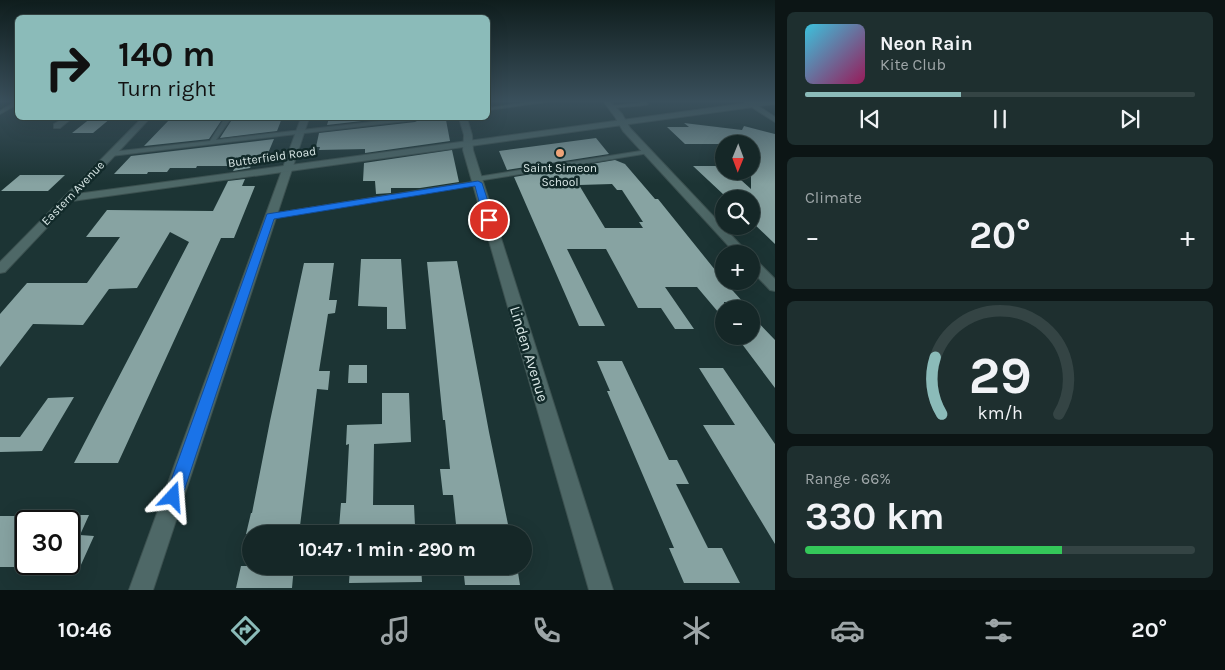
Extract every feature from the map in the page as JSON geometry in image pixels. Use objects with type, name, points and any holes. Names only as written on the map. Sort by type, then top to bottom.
[{"type":"street","name":"Eastern Avenue","points":[[0,269],[5,258],[69,198],[136,129]]},
{"type":"street","points":[[141,590],[300,129]]},
{"type":"street","name":"Linden Avenue","points":[[466,129],[468,150],[477,181],[601,590]]},
{"type":"street","name":"Butterfield Road","points":[[69,198],[572,129]]},
{"type":"street","points":[[626,129],[735,245]]},
{"type":"street","points":[[760,271],[775,287]]},
{"type":"lane","points":[[212,142],[221,129]]},
{"type":"lane","points":[[111,154],[212,142],[279,129]]},
{"type":"lane","points":[[270,216],[647,152]]},
{"type":"building","points":[[78,129],[98,129],[93,133],[72,133]]},
{"type":"building","points":[[161,129],[216,129],[209,139],[144,146]]},
{"type":"building","points":[[226,129],[278,129],[277,131],[220,138]]},
{"type":"building","points":[[358,129],[448,129],[450,141],[365,153],[365,149],[319,150],[320,147],[316,147],[319,133]]},
{"type":"building","points":[[669,129],[754,129],[775,134],[775,244],[760,230],[760,190],[719,190],[693,166],[715,166],[715,180],[741,180],[751,189],[751,180],[760,180],[760,135],[715,135],[715,144],[685,144]]},
{"type":"building","points":[[596,138],[609,154],[507,170],[499,151]]},
{"type":"building","points":[[274,139],[266,158],[256,158],[250,168],[233,171],[236,166],[197,166],[196,168],[170,168],[167,172],[148,172],[147,174],[114,174],[131,156]]},
{"type":"building","points":[[452,150],[459,182],[420,188],[391,188],[391,193],[376,194],[375,181],[363,181],[364,163]]},
{"type":"building","points":[[615,160],[625,164],[655,199],[658,199],[715,270],[715,290],[732,290],[741,300],[715,300],[715,308],[697,287],[665,287],[694,329],[675,329],[661,308],[638,308],[606,249],[567,249],[605,326],[579,326],[514,177]],"holes":[[[612,184],[617,190],[622,190],[643,222],[639,222],[643,228],[605,228],[579,185]]]},
{"type":"building","points":[[20,175],[65,175],[48,191],[1,191]]},
{"type":"building","points":[[245,179],[242,186],[255,186],[234,238],[221,238],[118,463],[74,463],[189,242],[170,232],[137,288],[109,289],[83,325],[33,324],[0,367],[0,314],[27,283],[87,283],[120,237],[86,237],[107,210],[213,211],[228,181]]},
{"type":"building","points":[[361,259],[401,259],[406,329],[387,329],[387,307],[358,306]]},
{"type":"building","points":[[457,261],[508,525],[456,525],[453,495],[443,495],[440,469],[450,469],[445,420],[443,420],[427,262]]},
{"type":"building","points":[[304,263],[334,263],[329,300],[337,300],[335,313],[328,314],[319,371],[330,371],[328,390],[317,389],[300,525],[248,525]]},
{"type":"building","points":[[760,324],[775,340],[775,388],[743,345],[760,345]]},
{"type":"building","points":[[597,361],[622,361],[669,460],[677,460],[689,484],[676,484],[708,548],[722,548],[740,583],[684,583],[669,548],[674,548],[607,391],[610,391]]},
{"type":"building","points":[[349,365],[367,365],[367,383],[348,383]]},
{"type":"building","points":[[699,368],[723,368],[775,444],[775,544],[703,425],[735,425]]},
{"type":"building","points":[[382,393],[409,393],[411,442],[374,444],[373,505],[414,505],[415,525],[339,525],[341,503],[346,503],[349,444],[346,445],[347,425],[382,424]]},
{"type":"building","points":[[74,397],[42,451],[0,452],[0,437],[20,437],[48,398]]},
{"type":"building","points":[[80,515],[89,515],[80,535]]},
{"type":"building","points":[[0,516],[15,516],[15,567],[0,567]]},
{"type":"building","points":[[80,535],[94,536],[80,567]]},
{"type":"building","points":[[241,566],[242,575],[293,575],[292,588],[236,588]]},
{"type":"building","points":[[349,575],[422,575],[422,582],[349,583]]},
{"type":"building","points":[[464,575],[518,575],[520,585],[465,585]]},
{"type":"place","name":"Saint Simeon School","points":[[560,153]]},
{"type":"route","points":[[173,497],[270,216],[478,183],[489,220]]}]
